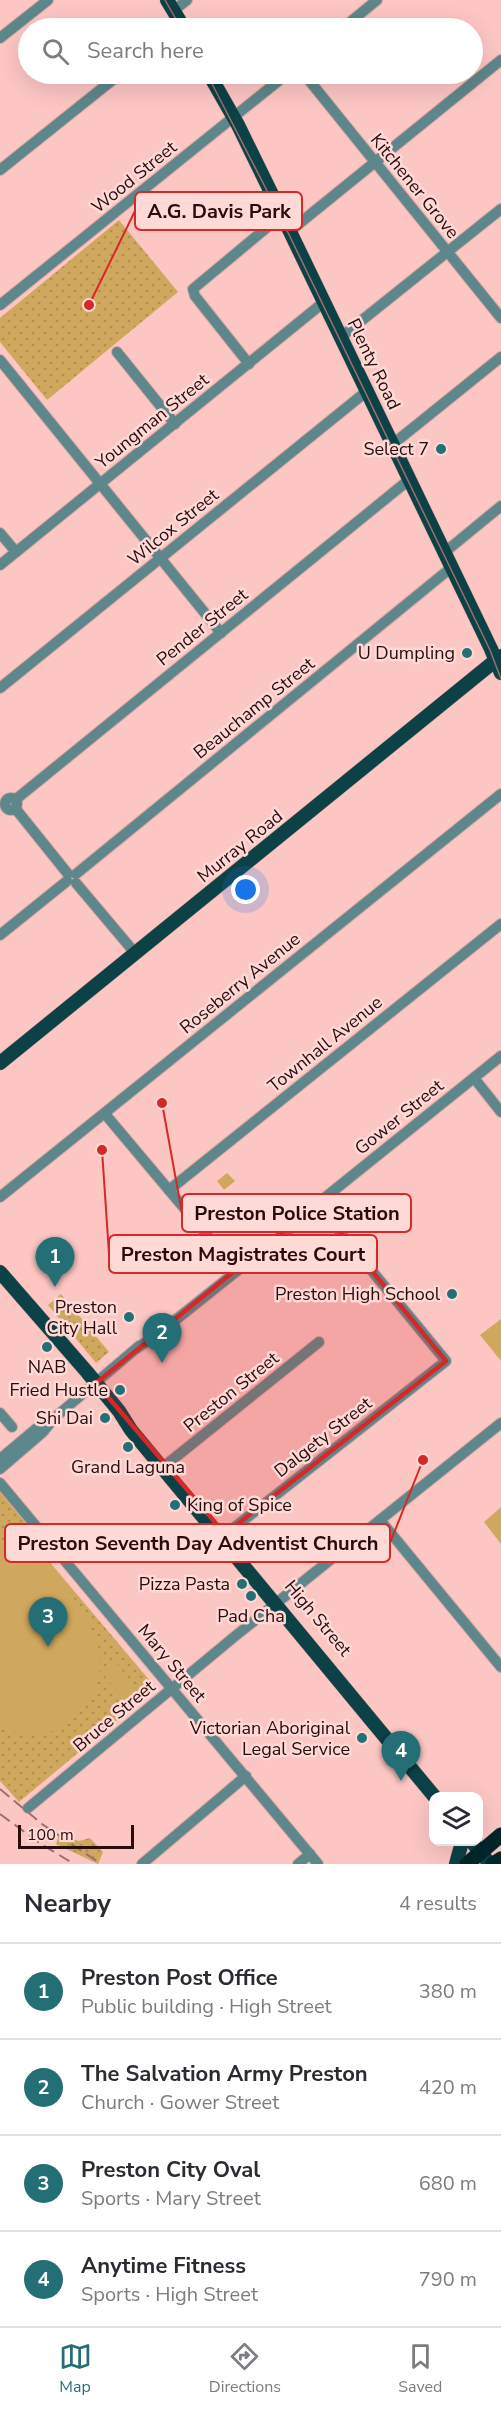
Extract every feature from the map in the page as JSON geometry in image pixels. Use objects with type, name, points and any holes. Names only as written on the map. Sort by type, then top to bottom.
[{"type":"highway","points":[[483,1843],[501,1834]]},
{"type":"highway","points":[[467,1864],[476,1846]]},
{"type":"highway","points":[[492,1864],[501,1859]]},
{"type":"main road","name":"Plenty Road","points":[[215,84],[234,117],[290,231],[499,663]]},
{"type":"main road","name":"Murray Road","points":[[0,1063],[499,663]]},
{"type":"main road","name":"High Street","points":[[0,1261],[49,1320],[65,1346]]},
{"type":"main road","name":"High Street","points":[[0,1272],[96,1383],[131,1430],[165,1466],[432,1792]]},
{"type":"main road","points":[[456,1864],[461,1846]]},
{"type":"main road","points":[[476,1846],[492,1864]]},
{"type":"street","points":[[25,18],[48,0]]},
{"type":"street","points":[[170,6],[187,0]]},
{"type":"street","points":[[355,18],[377,0]]},
{"type":"street","points":[[0,38],[18,24]]},
{"type":"street","points":[[483,75],[501,60]]},
{"type":"street","points":[[0,170],[108,84]]},
{"type":"street","name":"Wood Street","points":[[0,305],[275,84]]},
{"type":"street","name":"Kitchener Grove","points":[[311,84],[501,318]]},
{"type":"street","points":[[290,231],[471,84]]},
{"type":"street","points":[[341,338],[501,209]]},
{"type":"street","points":[[249,364],[195,296],[194,288],[282,215]]},
{"type":"street","name":"Youngman Street","points":[[0,565],[324,302]]},
{"type":"street","points":[[117,352],[175,424]]},
{"type":"street","points":[[393,444],[501,357]]},
{"type":"street","points":[[0,360],[220,633]]},
{"type":"street","name":"Wilcox Street","points":[[0,688],[367,391]]},
{"type":"street","name":"Pender Street","points":[[7,803],[410,479]]},
{"type":"street","points":[[445,552],[501,506]]},
{"type":"street","points":[[0,533],[16,552]]},
{"type":"street","name":"Beauchamp Street","points":[[0,935],[452,567]]},
{"type":"street","name":"Roseberry Avenue","points":[[0,1197],[501,794]]},
{"type":"street","points":[[7,803],[135,953]]},
{"type":"street","name":"Townhall Avenue","points":[[169,1191],[501,924]]},
{"type":"street","name":"Gower Street","points":[[53,1419],[306,1209],[317,1204],[501,1056]]},
{"type":"street","points":[[474,1078],[501,1112]]},
{"type":"street","points":[[105,1114],[235,1269]]},
{"type":"street","name":"Dalgety Street","points":[[223,1536],[446,1361],[317,1204]]},
{"type":"street","name":"Preston Street","points":[[165,1466],[319,1342]]},
{"type":"street","points":[[0,1413],[12,1426]]},
{"type":"street","points":[[0,1459],[38,1427],[53,1419]]},
{"type":"street","points":[[0,1469],[44,1432],[53,1419]]},
{"type":"street","name":"Bruce Street","points":[[28,1808],[501,1423]]},
{"type":"street","name":"Mary Street","points":[[0,1483],[318,1864]]},
{"type":"street","points":[[380,1520],[501,1667]]},
{"type":"street","points":[[142,1864],[246,1776]]},
{"type":"street","points":[[298,1864],[310,1854]]},
{"type":"highlighted area","points":[[317,1204],[446,1361],[225,1534],[96,1383]]},
{"type":"shaded area","points":[[119,220],[178,292],[47,400],[0,342],[0,318]]},
{"type":"shaded area","points":[[227,1173],[235,1181],[224,1190],[217,1181]]},
{"type":"shaded area","points":[[61,1294],[109,1352],[96,1363],[48,1305]]},
{"type":"shaded area","points":[[501,1319],[501,1361],[480,1335]]},
{"type":"shaded area","points":[[0,1490],[28,1522],[21,1528],[156,1688],[19,1802],[0,1781]]},
{"type":"shaded area","points":[[501,1507],[501,1544],[484,1522]]},
{"type":"shaded area","points":[[0,1548],[27,1556],[52,1573],[82,1610],[96,1639],[100,1665],[97,1683],[79,1713],[50,1732],[34,1735],[17,1732],[0,1724]]},
{"type":"shaded area","points":[[116,1663],[141,1694],[129,1705],[103,1674]]},
{"type":"shaded area","points":[[59,1835],[79,1841],[90,1838],[103,1852],[98,1864],[56,1844]]},
{"type":"tram line","points":[[165,0],[175,18]]},
{"type":"tram line","points":[[212,84],[280,216],[490,650],[501,679]]},
{"type":"railway","points":[[0,1789],[42,1824],[101,1864]]},
{"type":"railway","points":[[0,1814],[41,1844],[74,1864]]},
{"type":"place","name":"A.G. Davis Park","points":[[89,305]]},
{"type":"place","name":"Select 7","points":[[441,449]]},
{"type":"place","name":"U Dumpling","points":[[467,653]]},
{"type":"place","name":"Preston Police Station","points":[[162,1103]]},
{"type":"place","name":"Preston Magistrates Court","points":[[102,1150]]},
{"type":"place","name":"Preston Post Office","points":[[55,1287]]},
{"type":"place","name":"Preston High School","points":[[452,1294]]},
{"type":"place","name":"Preston City Hall","points":[[129,1317]]},
{"type":"place","name":"NAB","points":[[47,1347]]},
{"type":"place","name":"The Salvation Army Preston","points":[[162,1363]]},
{"type":"place","name":"Fried Hustle","points":[[120,1390]]},
{"type":"place","name":"Shi Dai","points":[[105,1418]]},
{"type":"place","name":"Grand Laguna","points":[[128,1447]]},
{"type":"place","name":"Preston Seventh Day Adventist Church","points":[[423,1460]]},
{"type":"place","name":"King of Spice","points":[[175,1505]]},
{"type":"place","name":"Pizza Pasta","points":[[242,1584]]},
{"type":"place","name":"Pad Cha","points":[[251,1596]]},
{"type":"place","name":"Preston City Oval","points":[[48,1647]]},
{"type":"place","name":"Victorian Aboriginal Legal Service","points":[[362,1738]]},
{"type":"place","name":"Anytime Fitness","points":[[401,1781]]}]
